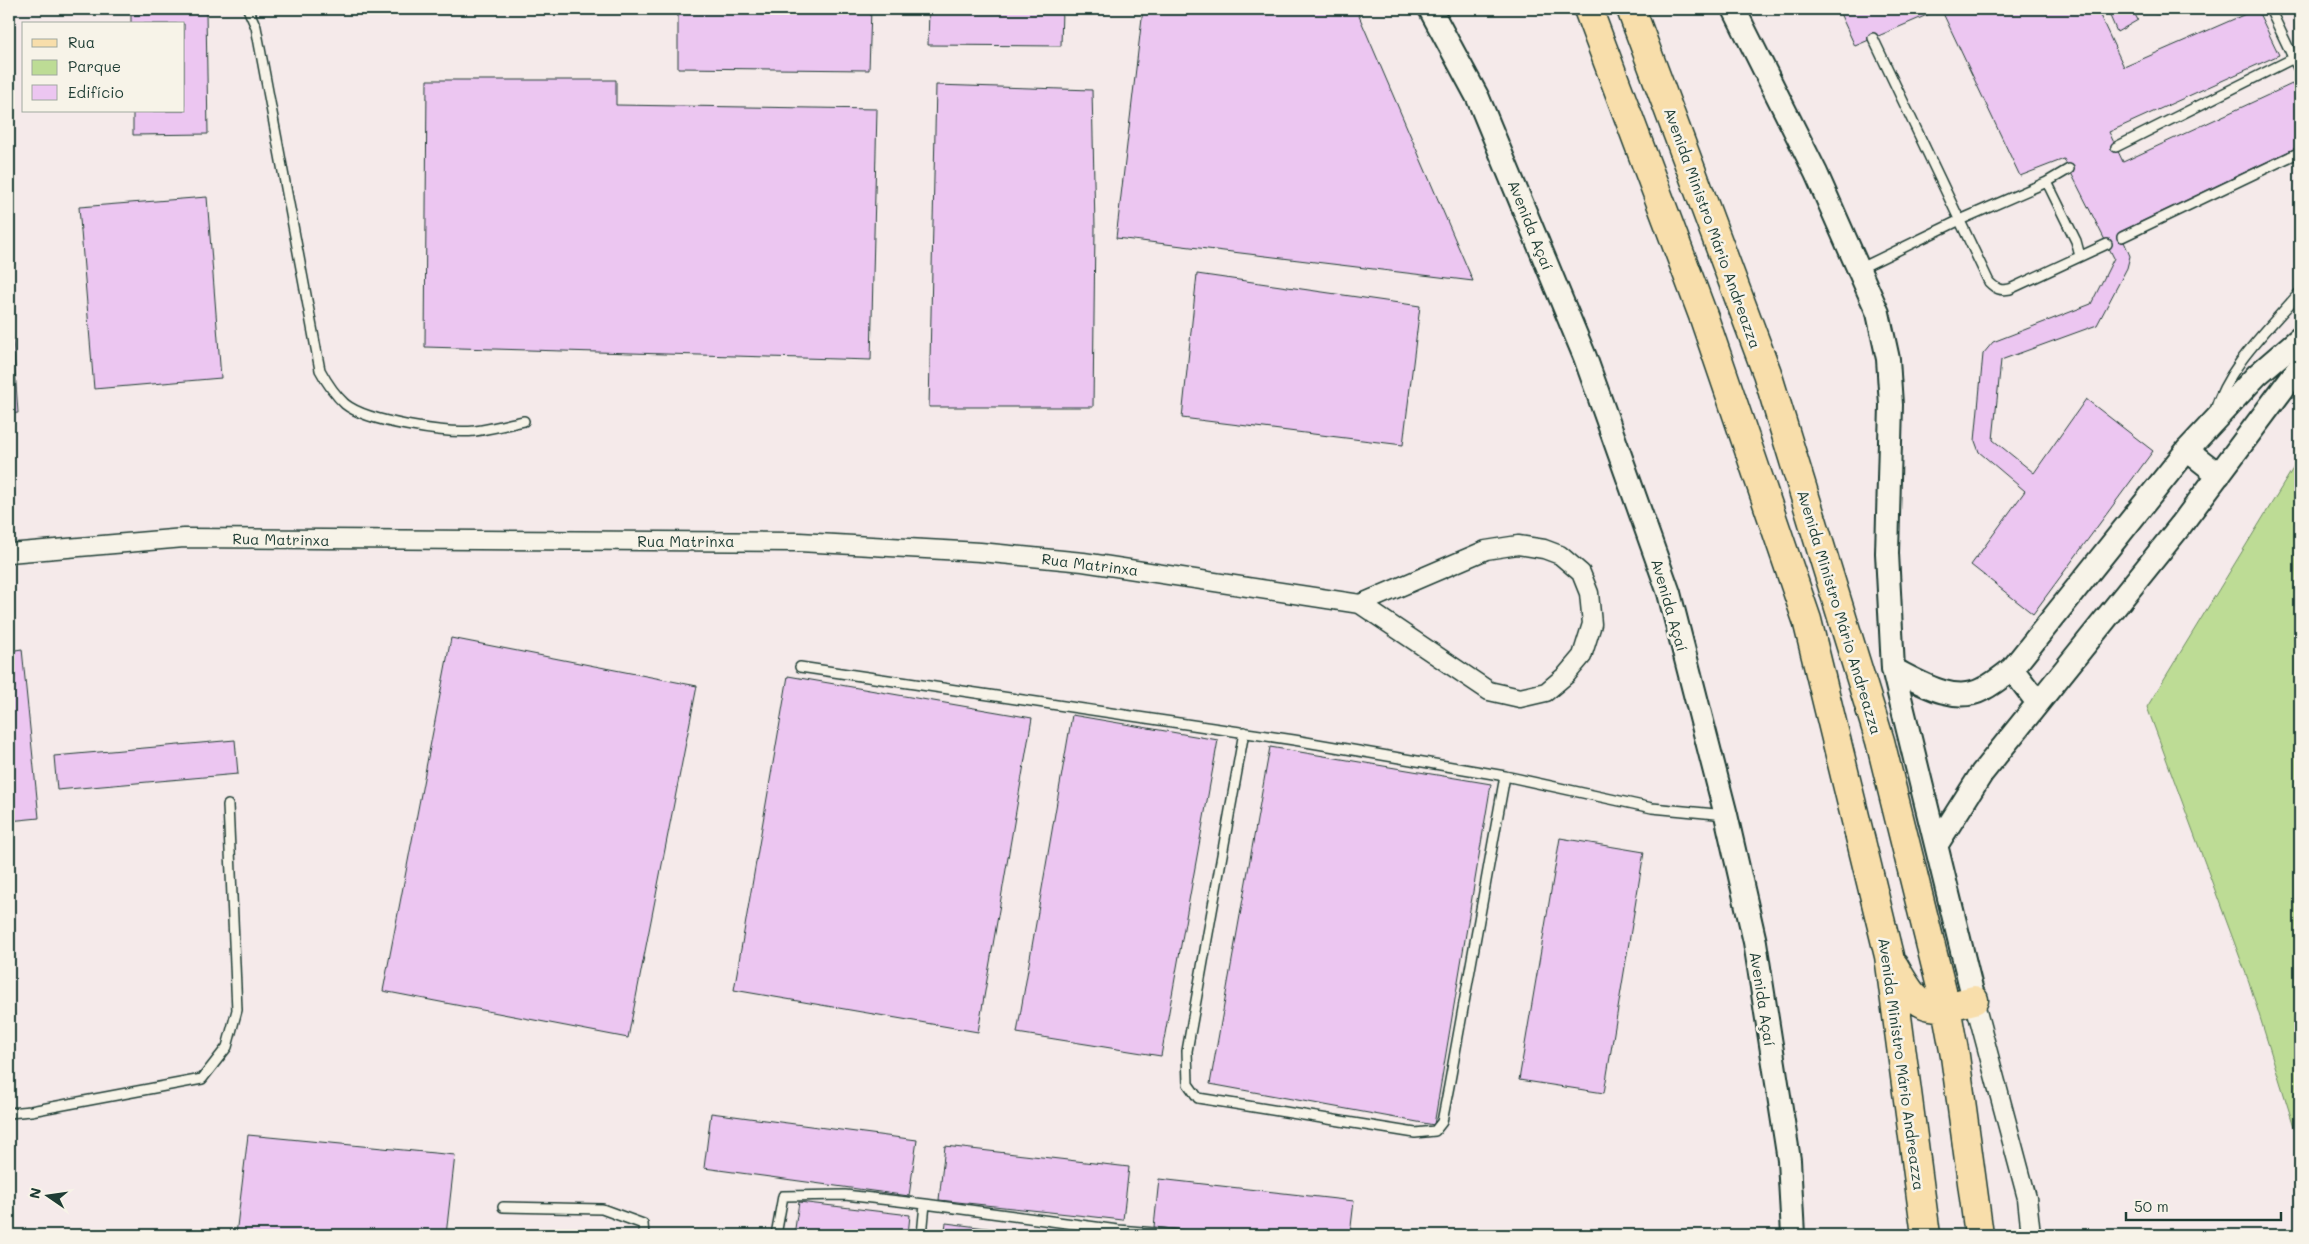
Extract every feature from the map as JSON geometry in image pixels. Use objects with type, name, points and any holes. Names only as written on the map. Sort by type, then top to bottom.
[{"type":"main road","name":"Avenida Ministro Mário Andreazza","points":[[1588,9],[1704,318],[1807,620],[1889,956],[1926,1235]]},
{"type":"main road","name":"Avenida Ministro Mário Andreazza","points":[[1631,9],[1767,374],[1880,741],[1946,1007],[1957,1066],[1979,1235]]},
{"type":"main road","points":[[1889,956],[1908,990],[1918,1002],[1930,1007],[1946,1007],[1974,1000]]},
{"type":"street","name":"Avenida Açaí","points":[[1430,9],[1478,98],[1585,357],[1669,592],[1726,815],[1756,952],[1789,1160],[1793,1235]]},
{"type":"street","name":"Avenida Ministro Mário Andreazza","points":[[1734,9],[1816,173],[1878,313],[1888,359],[1891,405],[1887,553],[1893,669],[1974,1000]]},
{"type":"street","points":[[1893,669],[1938,691],[1963,694],[1982,690],[2012,669],[2187,450],[2257,375],[2300,338]]},
{"type":"street","points":[[1937,844],[1982,773],[2219,475],[2300,366]]},
{"type":"street","points":[[2187,450],[2219,475]]},
{"type":"street","name":"Rua Matrinxa","points":[[9,552],[184,538],[799,542],[980,552],[1082,562],[1360,604],[1489,691],[1520,698],[1546,692],[1566,674],[1582,656],[1592,624],[1589,593],[1581,573],[1560,555],[1544,548],[1518,545],[1486,550],[1360,604]]},
{"type":"street","points":[[2012,669],[2038,703]]},
{"type":"street","points":[[1974,1000],[2027,1198],[2032,1235]]},
{"type":"lane","points":[[248,9],[256,26],[320,370],[329,387],[346,405],[368,415],[432,430],[474,431],[524,420]]},
{"type":"lane","points":[[2270,9],[2300,72]]},
{"type":"lane","points":[[1873,38],[1989,282],[1994,288],[2002,291],[2010,290],[2107,244]]},
{"type":"lane","points":[[2116,147],[2294,58]]},
{"type":"lane","points":[[2122,237],[2300,152]]},
{"type":"lane","points":[[1858,269],[1960,220],[2047,182],[2069,169]]},
{"type":"lane","points":[[2047,182],[2076,241],[2080,256]]},
{"type":"lane","points":[[2210,425],[2217,401],[2234,369],[2300,292]]},
{"type":"lane","points":[[800,667],[1244,732],[1505,776],[1652,808],[1726,815]]},
{"type":"lane","points":[[1244,732],[1187,1051],[1188,1084],[1198,1098],[1415,1133],[1435,1131],[1442,1122],[1505,776]]},
{"type":"lane","points":[[9,1113],[30,1111],[202,1079],[227,1047],[236,1010],[228,805]]},
{"type":"lane","points":[[776,1235],[783,1196],[845,1195],[1118,1230],[1180,1235]]},
{"type":"lane","points":[[922,1235],[925,1204]]},
{"type":"lane","points":[[503,1207],[602,1209],[643,1224],[644,1235]]},
{"type":"green space","points":[[2300,457],[2300,1146],[2249,982],[2147,707]]},
{"type":"building","points":[[678,9],[871,9],[869,70],[678,68]]},
{"type":"building","points":[[929,9],[1062,9],[1061,46],[928,45]]},
{"type":"building","points":[[1143,9],[1356,9],[1473,281],[1116,238]]},
{"type":"building","points":[[1838,9],[1941,9],[1855,46]]},
{"type":"building","points":[[1941,9],[2097,9],[2124,67],[2257,9],[2279,55],[2109,132],[2123,162],[2292,84],[2300,102],[2300,146],[2120,232],[2130,256],[2127,268],[2097,325],[2001,360],[1993,440],[2034,473],[2086,399],[2153,451],[2033,614],[1971,565],[2025,491],[1979,452],[1975,441],[1983,354],[1993,342],[2091,304],[2114,258],[2064,159],[2020,176]]},
{"type":"building","points":[[2107,9],[2132,9],[2138,20],[2117,32]]},
{"type":"building","points":[[206,13],[208,134],[133,135],[133,112],[185,112],[185,22],[131,22],[131,15]]},
{"type":"building","points":[[427,80],[616,80],[616,105],[877,109],[871,360],[425,347]]},
{"type":"building","points":[[936,85],[1092,90],[1095,227],[1093,407],[929,407]]},
{"type":"building","points":[[207,197],[221,378],[94,389],[79,207]]},
{"type":"building","points":[[1197,274],[1420,306],[1403,445],[1182,418]]},
{"type":"building","points":[[9,280],[18,413],[9,414]]},
{"type":"building","points":[[451,638],[697,686],[628,1038],[383,991]]},
{"type":"building","points":[[22,649],[39,818],[9,821],[9,651]]},
{"type":"building","points":[[788,676],[1032,718],[978,1032],[734,990]]},
{"type":"building","points":[[1072,715],[1218,740],[1161,1056],[1017,1033]]},
{"type":"building","points":[[235,740],[238,774],[57,790],[54,756]]},
{"type":"building","points":[[1270,747],[1491,784],[1434,1125],[1210,1084]]},
{"type":"building","points":[[1560,838],[1644,852],[1604,1093],[1519,1080]]},
{"type":"building","points":[[711,1113],[917,1140],[909,1196],[704,1168]]},
{"type":"building","points":[[248,1135],[455,1155],[446,1235],[236,1235]]},
{"type":"building","points":[[945,1146],[1129,1167],[1123,1220],[939,1200]]},
{"type":"building","points":[[1159,1179],[1354,1201],[1350,1235],[1233,1235],[1154,1227]]},
{"type":"building","points":[[799,1202],[910,1215],[908,1235],[794,1235]]},
{"type":"building","points":[[946,1223],[1042,1235],[944,1235]]}]
